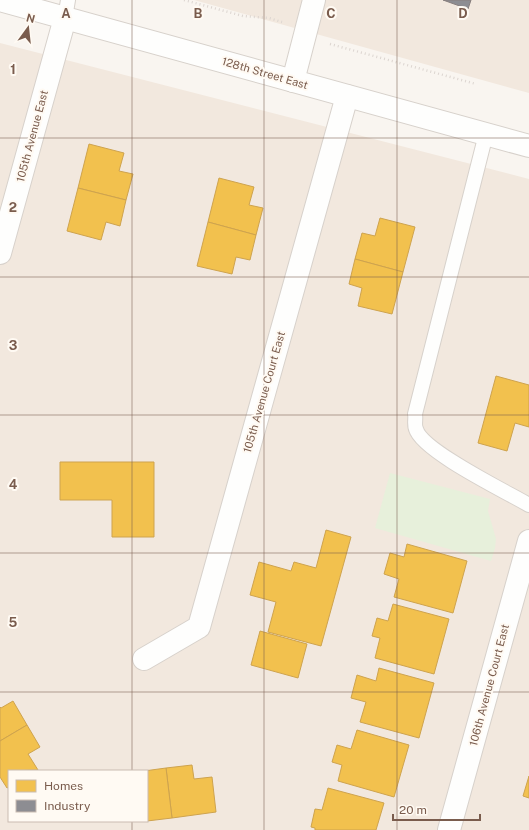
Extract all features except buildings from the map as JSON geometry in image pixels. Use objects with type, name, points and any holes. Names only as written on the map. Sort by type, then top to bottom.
[{"type":"street","name":"128th Street East","points":[[0,0],[67,9],[293,81],[529,146]]},
{"type":"street","points":[[293,81],[314,0]]},
{"type":"street","name":"105th Avenue East","points":[[0,253],[67,9]]},
{"type":"street","name":"105th Avenue Court East","points":[[144,659],[199,627],[347,96]]},
{"type":"street","name":"106th Avenue Court East","points":[[449,830],[529,541]]},
{"type":"lane","points":[[486,134],[415,414],[416,430],[424,442],[441,455],[529,505]]},
{"type":"path","points":[[184,0],[243,16],[269,18],[284,22]]},
{"type":"path","points":[[330,44],[476,84]]},
{"type":"shaded area","points":[[194,0],[529,0],[529,93]]},
{"type":"shaded area","points":[[0,43],[529,179],[529,830],[0,830]]},
{"type":"green space","points":[[390,473],[490,499],[488,511],[496,539],[491,561],[375,528]]}]
